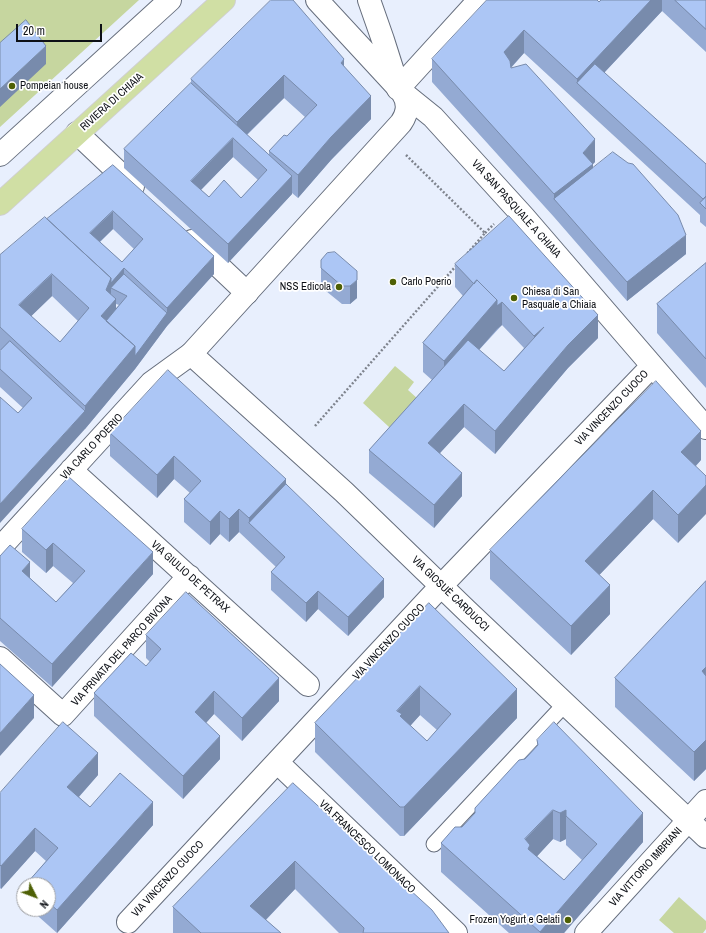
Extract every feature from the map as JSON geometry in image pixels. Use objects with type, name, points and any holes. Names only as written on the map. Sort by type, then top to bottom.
[{"type":"main road","name":"RIVIERA DI CHIAIA","points":[[0,204],[224,0]]},
{"type":"street","points":[[0,155],[170,0]]},
{"type":"street","name":"VIA SAN PASQUALE A CHIAIA","points":[[317,0],[400,90],[438,122],[524,217],[706,428]]},
{"type":"street","name":"VIA CARLO POERIO","points":[[0,548],[151,383],[191,354],[401,123],[407,110],[406,100],[400,90],[369,0]]},
{"type":"street","points":[[400,90],[479,0]]},
{"type":"street","points":[[77,133],[150,201]]},
{"type":"street","points":[[178,227],[247,292]]},
{"type":"street","name":"VIA GIOSUÈ CARDUCCI","points":[[191,354],[344,492],[706,837]]},
{"type":"street","name":"VIA VINCENZO CUOCO","points":[[128,922],[441,586],[652,366]]},
{"type":"street","name":"VIA GIULIO DE PETRAX","points":[[71,470],[308,685]]},
{"type":"street","name":"VIA PRIVATA DEL PARCO BIVONA","points":[[0,658],[64,715],[189,576]]},
{"type":"street","name":"VIA FRANCESCO LOMONACO","points":[[277,762],[456,933]]},
{"type":"street","name":"VIA VITTORIO IMBRIANI","points":[[586,933],[706,801]]},
{"type":"lane","points":[[434,844],[565,704]]},
{"type":"path","points":[[401,151],[485,233]]},
{"type":"path","points":[[464,257],[496,221]]},
{"type":"path","points":[[314,426],[459,263]]},
{"type":"green space","points":[[0,0],[139,0],[0,127]]},
{"type":"green space","points":[[395,366],[414,382],[408,390],[428,408],[401,438],[363,403]]},
{"type":"green space","points":[[679,897],[706,921],[706,929],[703,933],[674,933],[659,920]]},
{"type":"building","points":[[271,0],[293,0],[344,59],[341,63],[371,96],[331,137],[298,175],[269,151],[284,135],[287,136],[317,105],[284,75],[237,122],[191,79]]},
{"type":"building","points":[[487,0],[597,0],[599,2],[601,0],[651,0],[577,79],[524,30],[504,52],[510,61],[511,68],[526,64],[595,139],[583,153],[593,164],[554,194],[432,59]]},
{"type":"building","points":[[675,0],[706,0],[706,29]]},
{"type":"building","points":[[26,20],[46,46],[0,89],[0,43]]},
{"type":"building","points":[[595,64],[706,164],[706,196],[703,199],[577,83]]},
{"type":"building","points":[[191,83],[292,176],[228,244],[124,149]],"holes":[[[233,138],[267,170],[241,198],[224,180],[209,197],[191,181]]]},
{"type":"building","points":[[613,152],[628,163],[633,164],[678,215],[686,235],[627,282],[554,199]]},
{"type":"building","points":[[113,165],[214,256],[167,308],[124,268],[111,283],[111,278],[47,219]],"holes":[[[113,211],[143,239],[122,262],[90,233]]]},
{"type":"building","points":[[706,197],[706,209],[700,203]]},
{"type":"building","points":[[509,216],[598,315],[568,345],[495,431],[464,404],[428,443],[462,473],[434,505],[369,450],[468,340],[504,371],[544,327],[534,336],[502,302],[497,306],[497,300],[477,280],[474,284],[455,264]]},
{"type":"building","points":[[45,217],[111,278],[106,290],[116,299],[101,316],[135,346],[85,406],[0,327],[0,255]],"holes":[[[52,274],[89,308],[60,342],[19,305]]]},
{"type":"building","points":[[335,252],[357,271],[357,280],[350,286],[342,286],[321,268],[321,260],[327,253]]},
{"type":"building","points":[[706,263],[706,359],[657,304]]},
{"type":"building","points":[[124,274],[167,313],[135,356],[135,346],[106,321],[127,296],[111,288]]},
{"type":"building","points":[[477,280],[497,300],[444,361],[423,343]]},
{"type":"building","points":[[10,341],[85,411],[0,504],[0,397],[18,413],[32,398],[0,369],[0,351]]},
{"type":"building","points":[[168,370],[286,479],[249,518],[239,509],[229,519],[220,511],[210,522],[184,499],[201,481],[174,456],[157,475],[110,433]]},
{"type":"building","points":[[656,381],[701,431],[681,452],[706,476],[706,485],[678,515],[653,490],[585,561],[610,585],[571,626],[490,550]]},
{"type":"building","points":[[69,477],[153,552],[52,664],[0,618],[0,556],[10,545],[30,562],[22,571],[56,602],[85,571],[53,543],[46,550],[22,529]]},
{"type":"building","points":[[286,484],[384,579],[348,617],[318,591],[306,603],[271,572],[285,557],[249,523]]},
{"type":"building","points":[[706,581],[706,667],[702,671],[706,676],[706,740],[694,752],[615,678]]},
{"type":"building","points":[[186,592],[279,678],[242,718],[214,691],[195,712],[220,736],[183,776],[94,693],[131,653],[146,666],[161,649],[146,635]]},
{"type":"building","points":[[429,603],[517,689],[404,807],[400,807],[315,723]],"holes":[[[420,686],[451,714],[427,741],[400,716],[402,714],[397,711]]]},
{"type":"building","points":[[0,664],[34,695],[0,733]]},
{"type":"building","points":[[63,722],[98,753],[67,787],[90,807],[120,773],[153,802],[57,910],[56,877],[32,877],[58,848],[35,828],[1,866],[0,865],[0,793]]},
{"type":"building","points":[[554,722],[643,813],[540,932],[441,843],[455,827],[462,827],[475,813],[475,808],[519,760],[525,759],[538,745],[537,740]],"holes":[[[553,810],[560,813],[566,810],[566,816],[597,844],[564,880],[528,849],[530,845],[525,839]]]},
{"type":"building","points":[[293,783],[432,910],[449,933],[363,933],[364,928],[295,861],[250,906],[281,933],[201,933],[173,907]]},
{"type":"place","name":"Pompeian house","points":[[12,86]]},
{"type":"place","name":"Carlo Poerio","points":[[393,282]]},
{"type":"place","name":"NSS Edicola","points":[[339,287]]},
{"type":"place","name":"Chiesa di San Pasquale a Chiaia","points":[[514,298]]},
{"type":"place","name":"Frozen Yogurt e Gelati","points":[[568,920]]}]
